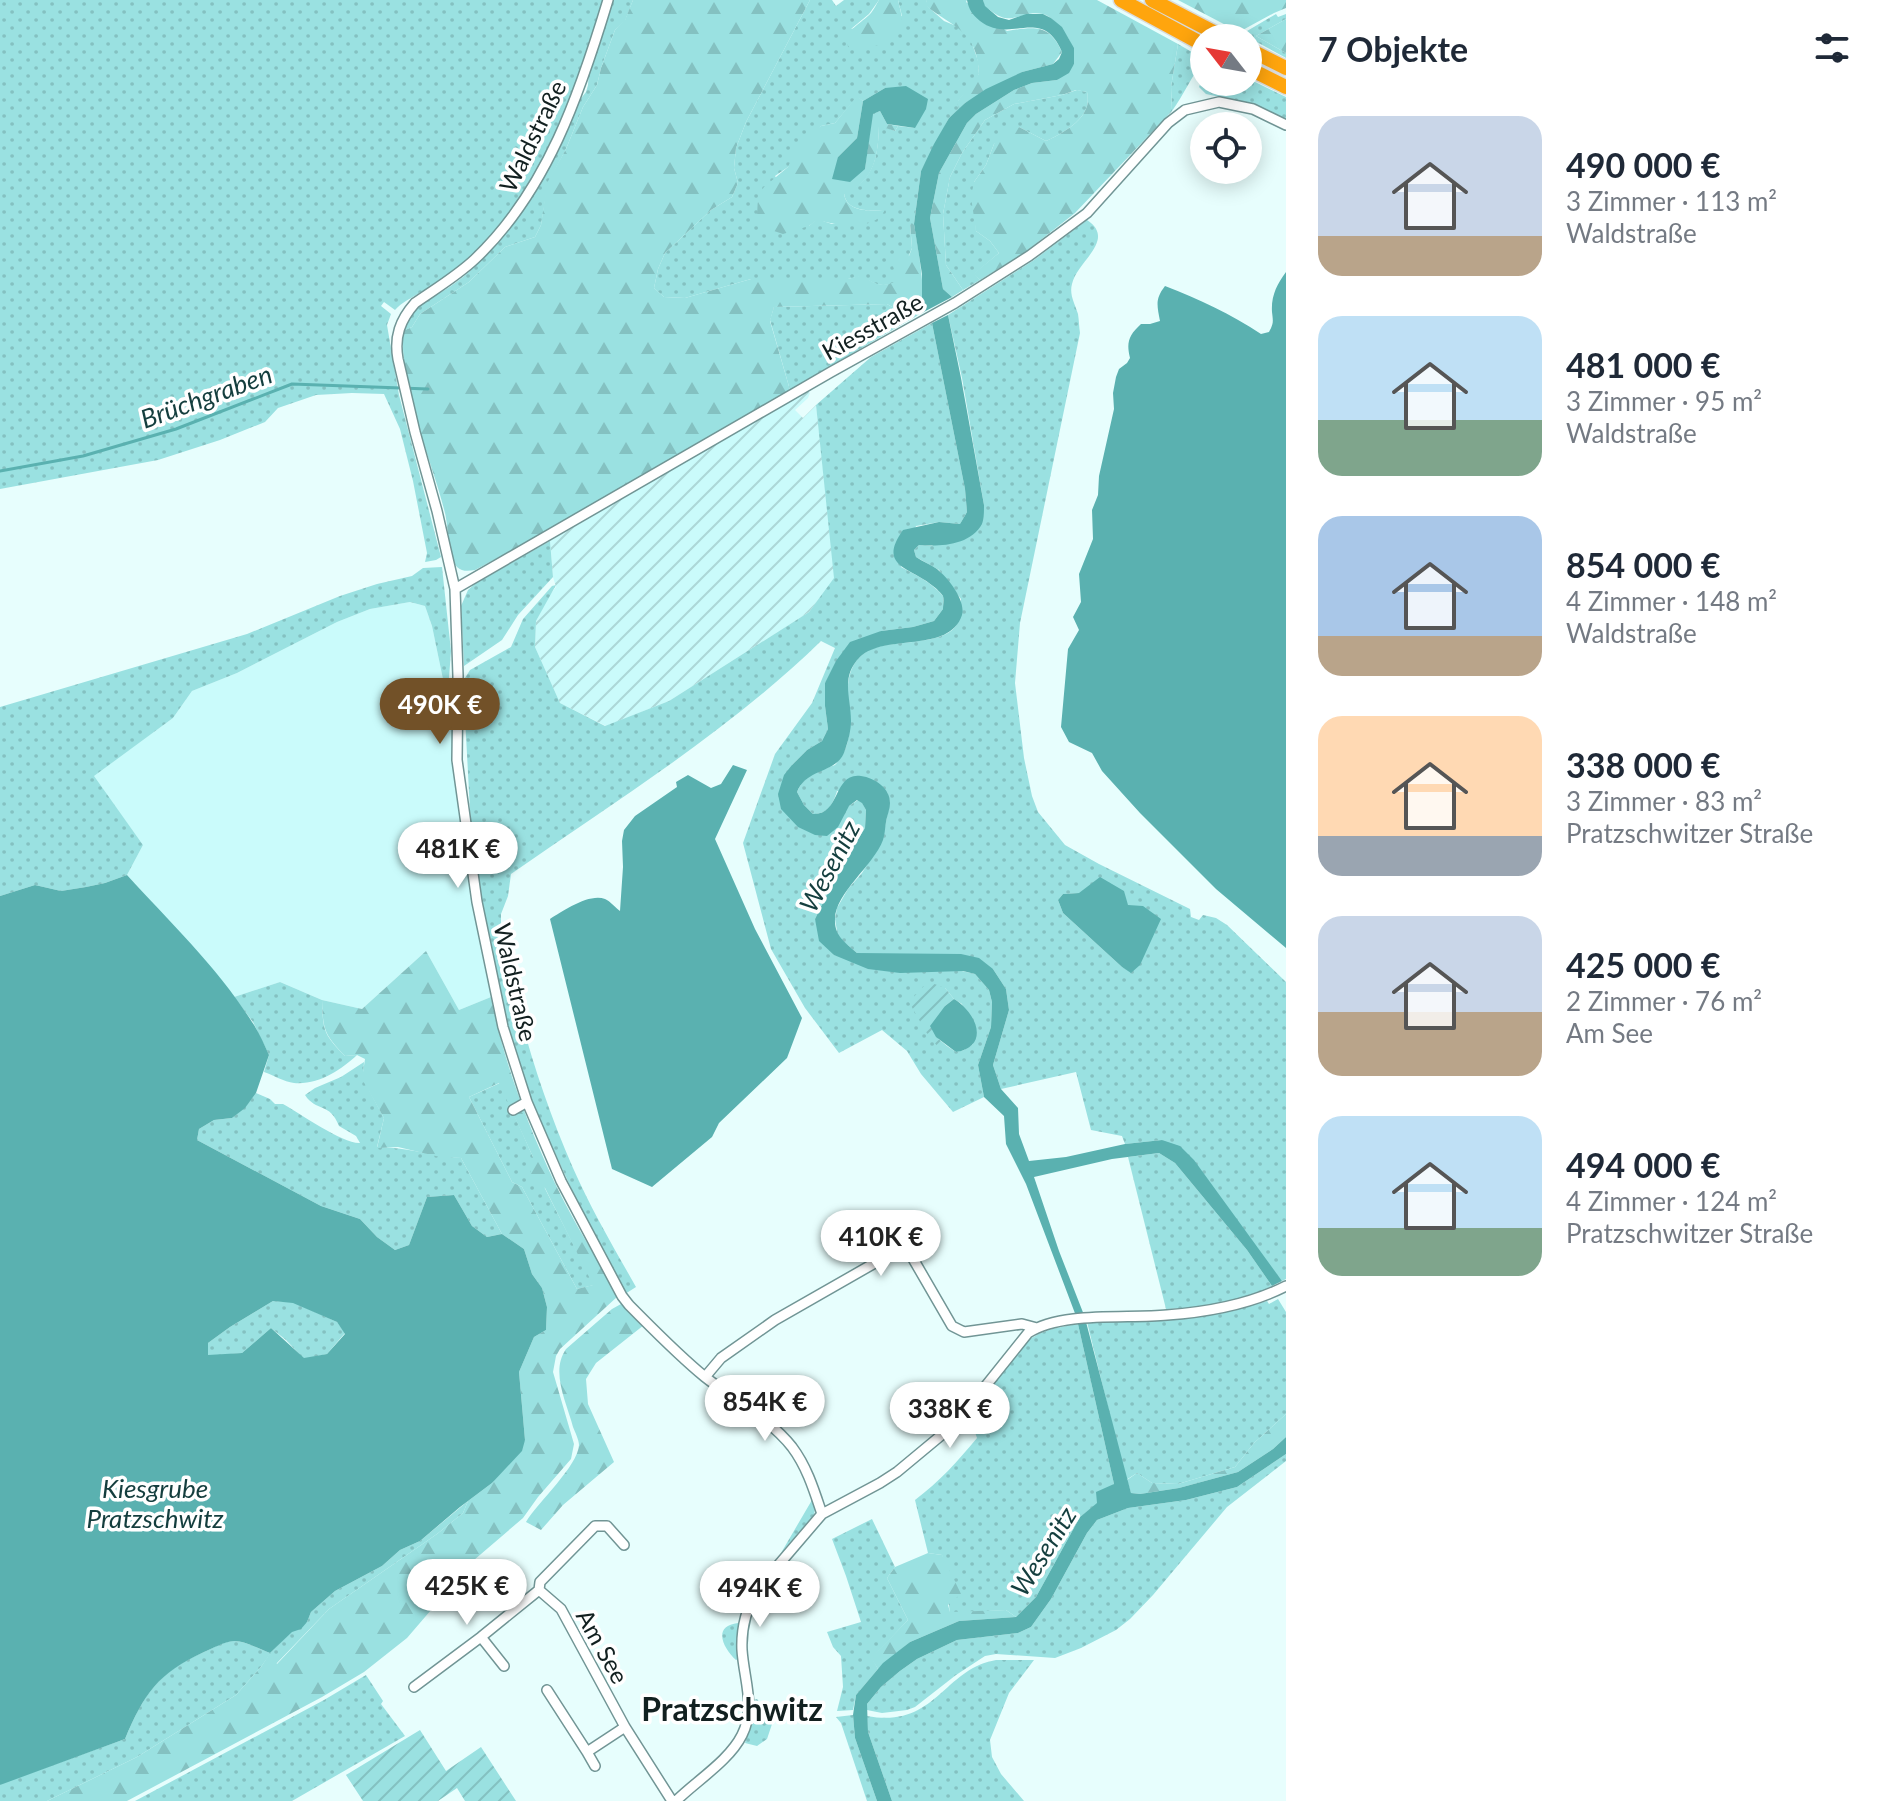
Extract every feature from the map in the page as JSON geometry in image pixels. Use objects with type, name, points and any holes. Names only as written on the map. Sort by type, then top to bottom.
[{"type":"highway","points":[[1121,0],[1190,37]]},
{"type":"highway","points":[[1152,0],[1198,24]]},
{"type":"highway","points":[[1262,56],[1286,68]]},
{"type":"highway","points":[[1262,75],[1286,87]]},
{"type":"street","name":"Waldstraße","points":[[608,0],[572,107],[553,149],[522,202],[474,260],[415,303],[399,328],[396,348],[455,589],[457,760],[463,815],[503,1027],[527,1102],[561,1181],[622,1296],[705,1377],[788,1442],[806,1470],[822,1514]]},
{"type":"street","name":"Kiesstraße","points":[[455,589],[955,303],[1029,256],[1087,213],[1168,123],[1185,110],[1219,102],[1253,109],[1286,125]]},
{"type":"street","points":[[513,1110],[527,1102]]},
{"type":"street","points":[[705,1377],[721,1358],[775,1320],[901,1248],[908,1250],[952,1326],[964,1332],[1022,1324],[1037,1328]]},
{"type":"street","points":[[674,1801],[729,1753],[743,1733],[750,1710],[742,1633],[750,1602],[757,1590],[822,1514],[897,1472],[956,1423],[1028,1333],[1037,1328],[1087,1318],[1167,1315],[1237,1305],[1265,1297],[1286,1286]]},
{"type":"street","points":[[414,1687],[539,1590],[540,1582],[595,1526],[607,1526],[624,1545]]},
{"type":"street","name":"Am See","points":[[539,1590],[561,1609],[625,1727],[674,1801]]},
{"type":"street","points":[[481,1637],[504,1666]]},
{"type":"street","points":[[547,1690],[595,1766]]},
{"type":"street","points":[[587,1752],[625,1727]]},
{"type":"shaded area","points":[[807,391],[810,393],[808,398],[795,410],[803,418],[816,405],[835,578],[809,612],[669,701],[606,726],[560,703],[535,647],[536,621],[556,587],[550,541]]},
{"type":"shaded area","points":[[410,602],[425,606],[432,626],[444,684],[431,698],[436,704],[443,699],[453,703],[452,750],[472,905],[491,997],[459,1010],[426,951],[362,1009],[322,1000],[280,982],[234,997],[127,875],[143,845],[93,776],[173,718],[192,691],[237,673],[337,622],[370,609]]},
{"type":"green space","points":[[0,0],[603,0],[555,136],[520,199],[499,228],[474,254],[432,286],[395,310],[384,302],[381,306],[391,314],[387,325],[399,395],[441,557],[425,562],[427,553],[413,481],[400,429],[384,394],[316,395],[278,408],[265,422],[158,460],[0,489]]},
{"type":"green space","points":[[612,0],[633,0],[625,21],[615,30],[597,85],[583,107],[548,183],[541,225],[535,237],[505,247],[469,282],[420,314],[412,327],[403,331],[418,306],[455,283],[500,240],[535,192],[578,102],[586,92],[589,71]]},
{"type":"green space","points":[[633,0],[810,0],[746,122],[736,148],[734,168],[738,183],[732,197],[711,210],[665,253],[654,288],[664,297],[685,298],[751,279],[848,279],[863,275],[875,283],[888,284],[898,281],[892,263],[899,257],[909,256],[912,248],[910,223],[914,224],[921,269],[921,311],[906,322],[896,309],[887,304],[774,307],[770,321],[790,390],[550,530],[475,570],[463,570],[457,567],[452,557],[445,513],[411,400],[403,354],[403,331],[412,327],[420,314],[469,282],[505,247],[535,237],[541,225],[547,183],[566,149],[583,107],[597,85],[615,30],[625,20]]},
{"type":"green space","points":[[810,0],[832,0],[836,6],[844,0],[879,0],[869,14],[851,29],[902,16],[898,0],[927,0],[926,5],[944,21],[961,28],[971,40],[978,61],[979,74],[975,82],[958,101],[959,109],[949,118],[921,171],[914,224],[910,224],[912,248],[898,282],[893,284],[875,284],[863,276],[848,279],[751,279],[685,298],[664,297],[654,288],[665,253],[711,210],[732,197],[738,183],[734,168],[736,148],[746,122]],"holes":[[[885,88],[915,128],[898,126],[895,131],[879,125],[873,166],[862,182],[844,193],[854,207],[884,210],[832,224],[817,219],[809,226],[775,176],[788,167],[821,126],[835,123],[857,97],[863,101]]]},
{"type":"green space","points":[[879,0],[898,0],[902,20],[899,33],[880,45],[848,47],[851,31],[871,13]]},
{"type":"green space","points":[[927,0],[967,0],[1007,31],[1033,28],[1046,32],[1062,52],[1053,64],[1022,72],[959,109],[957,102],[979,74],[974,48],[962,32],[925,5]]},
{"type":"green space","points":[[983,0],[1097,0],[1178,44],[1171,87],[1172,111],[1075,213],[1024,253],[980,280],[973,274],[999,253],[990,241],[976,231],[971,197],[974,182],[986,165],[994,144],[1003,130],[1019,127],[1046,141],[1058,135],[1076,123],[1084,112],[1088,103],[1087,92],[1076,90],[1014,104],[985,120],[950,177],[943,214],[946,265],[963,290],[952,297],[943,289],[930,218],[939,173],[967,123],[976,114],[1014,90],[1032,83],[1057,80],[1074,64],[1070,42],[1049,16],[1035,13],[1005,18],[985,7]]},
{"type":"green space","points":[[1178,0],[1286,0],[1286,8],[1254,24],[1224,24]]},
{"type":"green space","points":[[1276,14],[1278,17],[1286,14],[1286,19],[1262,33],[1262,24],[1259,24]]},
{"type":"green space","points":[[1286,19],[1286,53],[1262,39],[1262,33]]},
{"type":"green space","points":[[1262,39],[1286,53],[1286,58],[1262,45]]},
{"type":"green space","points":[[1178,44],[1190,51],[1190,81],[1172,111],[1171,87]]},
{"type":"green space","points":[[1262,85],[1286,97],[1286,119],[1253,104],[1215,96],[1262,96]]},
{"type":"green space","points":[[1077,90],[1087,92],[1087,106],[1081,118],[1064,131],[1046,141],[1019,127],[994,144],[986,165],[974,182],[976,231],[990,241],[999,253],[974,274],[980,280],[963,290],[946,265],[943,214],[950,177],[962,153],[985,120],[1014,104]]},
{"type":"green space","points":[[857,96],[863,101],[857,138],[838,157],[865,169],[872,114],[880,111],[887,124],[898,126],[895,131],[879,126],[873,166],[862,182],[844,194],[854,207],[885,210],[880,217],[873,222],[854,225],[817,220],[809,226],[783,234],[762,227],[757,217],[758,196],[764,187],[788,167],[796,149],[808,135],[821,126],[835,123]]},
{"type":"green space","points":[[1087,220],[1095,228],[1097,243],[1075,275],[1071,288],[1080,333],[1020,623],[1015,683],[1032,796],[1038,812],[1065,845],[1190,909],[1191,917],[1199,920],[1203,915],[1216,918],[1286,982],[1286,1279],[1282,1281],[1162,1140],[1125,1144],[1122,1136],[1091,1130],[1076,1072],[1001,1089],[993,1065],[1009,1010],[1006,989],[993,969],[857,953],[838,937],[837,908],[882,841],[890,802],[887,792],[837,791],[829,807],[813,814],[797,792],[811,775],[835,765],[845,750],[849,737],[848,685],[856,662],[875,648],[940,637],[957,624],[961,599],[939,570],[916,557],[914,550],[919,545],[932,546],[984,505],[948,315],[1034,260]],"holes":[[[1079,893],[1128,905],[1131,972],[1063,913],[1058,900],[1063,894]]]},
{"type":"green space","points":[[887,304],[896,309],[906,322],[790,390],[770,320],[774,307]]},
{"type":"green space","points":[[932,323],[967,512],[960,524],[939,522],[916,526],[901,567],[943,596],[943,609],[934,621],[881,631],[825,683],[828,729],[822,741],[792,765],[798,826],[858,800],[862,802],[866,810],[865,828],[842,864],[815,919],[834,955],[975,974],[989,990],[992,1002],[991,1027],[978,1065],[984,1097],[953,1112],[921,1074],[907,1051],[882,1030],[839,1053],[805,1008],[771,949],[743,843],[775,754],[812,703],[835,648],[821,641],[711,735],[511,874],[501,923],[521,1017],[549,1109],[573,1168],[636,1287],[625,1294],[590,1229],[531,1101],[507,1026],[481,898],[471,829],[465,678],[470,670],[511,647],[523,619],[556,585],[536,621],[535,647],[560,703],[605,726],[669,701],[809,612],[834,578],[816,405],[871,357]],"holes":[[[945,988],[962,1004],[973,1044],[956,1052],[947,1046],[937,1046]]]},
{"type":"green space","points":[[550,541],[553,577],[518,615],[502,640],[464,666],[461,606],[468,590]]},
{"type":"green space","points":[[442,567],[451,651],[449,678],[444,684],[425,606],[410,602],[370,609],[337,622],[237,673],[192,691],[173,718],[94,776],[143,845],[127,875],[86,887],[61,891],[35,885],[0,896],[0,707],[247,634],[340,596],[412,576],[423,568]]},
{"type":"green space","points":[[426,951],[459,1010],[491,997],[516,1090],[534,1135],[560,1194],[617,1297],[556,1356],[553,1372],[574,1444],[571,1459],[523,1518],[474,1560],[407,1638],[364,1672],[127,1801],[47,1801],[137,1757],[236,1695],[270,1653],[277,1664],[329,1609],[463,1513],[468,1501],[492,1483],[525,1440],[519,1372],[534,1337],[546,1330],[547,1307],[542,1288],[532,1274],[524,1249],[502,1234],[461,1158],[440,1157],[398,1147],[377,1148],[384,1118],[362,1079],[365,1059],[357,1055],[345,1056],[333,1042],[324,1025],[322,1000],[362,1009]],"holes":[[[499,1083],[533,1157],[530,1173],[536,1185],[545,1188],[593,1285],[577,1289],[522,1187],[512,1182],[469,1097]]]},
{"type":"green space","points":[[280,982],[322,1000],[328,1037],[345,1056],[357,1055],[337,1071],[312,1082],[290,1082],[264,1072],[269,1055],[253,1022],[234,997]]},
{"type":"green space","points":[[932,983],[945,988],[954,999],[945,1006],[936,1037],[947,1046],[938,1047],[909,1002],[924,986]]},
{"type":"green space","points":[[364,1062],[363,1079],[384,1118],[377,1147],[461,1158],[502,1234],[487,1237],[472,1226],[454,1195],[427,1197],[409,1245],[395,1250],[360,1219],[321,1206],[197,1140],[199,1129],[214,1120],[232,1118],[256,1093],[275,1104],[283,1104],[333,1134],[360,1143],[356,1136],[339,1126],[331,1113],[305,1095]]},
{"type":"green space","points":[[500,1083],[533,1157],[533,1165],[594,1285],[577,1289],[522,1187],[512,1182],[469,1097]]},
{"type":"green space","points":[[1159,1153],[1175,1163],[1247,1250],[1272,1286],[1263,1293],[1227,1303],[1166,1309],[1128,1157]]},
{"type":"green space","points":[[1278,1299],[1286,1312],[1286,1414],[1254,1443],[1235,1467],[1178,1484],[1152,1483],[1137,1473],[1126,1480],[1087,1322],[1200,1315],[1267,1301],[1269,1304]]},
{"type":"green space","points":[[273,1301],[293,1302],[337,1322],[345,1333],[327,1354],[304,1359],[271,1328],[242,1353],[208,1356],[208,1343]]},
{"type":"green space","points":[[621,1304],[644,1325],[596,1363],[586,1379],[588,1404],[614,1462],[563,1505],[541,1530],[526,1522],[572,1463],[579,1445],[561,1388],[561,1358],[566,1349]]},
{"type":"green space","points":[[1078,1324],[1114,1484],[1098,1503],[1080,1517],[1036,1597],[1016,1617],[1006,1610],[950,1613],[942,1555],[928,1553],[915,1500],[948,1471],[977,1438],[969,1414],[1021,1346],[1048,1330]]},
{"type":"green space","points":[[1286,1414],[1286,1437],[1238,1472],[1179,1488],[1131,1493],[1127,1480],[1137,1473],[1152,1483],[1178,1484],[1235,1467],[1254,1443]]},
{"type":"green space","points":[[1286,1454],[1286,1461],[1227,1507],[1153,1595],[1116,1630],[1055,1658],[985,1656],[915,1707],[882,1713],[867,1710],[867,1704],[881,1687],[917,1659],[957,1640],[1018,1633],[1031,1627],[1097,1520],[1128,1508],[1186,1500],[1237,1487]]},
{"type":"green space","points":[[812,1500],[814,1515],[781,1553]]},
{"type":"green space","points":[[468,1501],[463,1513],[437,1534],[329,1609],[276,1664],[270,1654],[236,1695],[137,1757],[47,1801],[0,1801],[0,1785],[3,1783],[125,1739],[154,1686],[188,1660],[222,1643],[234,1641],[270,1653],[292,1631],[307,1622],[311,1612],[335,1591],[420,1541]]},
{"type":"green space","points":[[872,1519],[895,1567],[887,1578],[908,1620],[872,1658],[878,1669],[856,1695],[853,1710],[837,1711],[843,1687],[841,1656],[827,1632],[861,1622],[832,1539]]},
{"type":"green space","points":[[928,1553],[942,1555],[961,1594],[948,1605],[950,1612],[1006,1610],[1016,1617],[959,1621],[910,1642],[878,1669],[871,1658],[908,1620],[887,1578],[895,1567]]},
{"type":"green space","points":[[738,1623],[736,1660],[722,1638],[725,1628]]},
{"type":"green space","points":[[996,1660],[1034,1660],[1009,1693],[990,1740],[992,1757],[1001,1774],[1024,1801],[892,1801],[868,1732],[867,1716],[890,1718],[909,1714],[938,1696],[963,1674]]},
{"type":"green space","points":[[366,1675],[383,1701],[381,1704],[405,1736],[292,1801],[135,1801],[324,1700]]},
{"type":"green space","points":[[757,1699],[772,1724],[767,1739],[757,1746],[745,1743],[754,1700]]},
{"type":"green space","points":[[853,1715],[855,1738],[877,1801],[867,1801],[841,1723],[836,1717]]},
{"type":"green space","points":[[420,1730],[446,1771],[481,1747],[516,1801],[465,1801],[457,1788],[438,1801],[363,1801],[346,1775]]},
{"type":"water","points":[[967,0],[983,0],[985,6],[998,17],[1009,20],[1026,14],[1043,14],[1051,18],[1062,27],[1074,48],[1074,64],[1069,73],[1057,80],[1032,83],[1014,90],[967,123],[939,173],[930,218],[943,289],[952,297],[920,314],[922,274],[914,224],[921,171],[934,144],[949,118],[965,103],[1022,72],[1053,64],[1062,52],[1054,38],[1045,31],[1035,28],[1003,29],[980,21],[971,12]]},
{"type":"water","points":[[906,86],[928,99],[915,128],[887,124],[880,111],[873,114],[865,169],[850,182],[832,179],[838,157],[857,138],[863,101],[885,88]]},
{"type":"water","points":[[1286,272],[1286,948],[1216,889],[1140,813],[1102,771],[1092,753],[1069,742],[1061,727],[1068,649],[1079,630],[1073,617],[1081,602],[1079,574],[1093,539],[1092,510],[1098,495],[1099,476],[1114,409],[1113,393],[1119,369],[1130,358],[1128,347],[1131,335],[1141,324],[1160,321],[1158,302],[1165,286],[1214,307],[1261,334],[1269,332],[1273,322],[1274,295]]},
{"type":"water","points":[[948,315],[984,505],[983,520],[977,531],[963,540],[945,545],[919,545],[914,550],[916,557],[937,569],[951,584],[959,596],[962,615],[955,627],[944,635],[885,646],[860,657],[848,680],[851,725],[845,750],[836,763],[808,778],[797,792],[813,814],[828,808],[846,780],[852,777],[861,776],[876,781],[885,788],[889,798],[883,840],[841,899],[835,919],[836,930],[857,953],[961,954],[979,958],[993,969],[1006,989],[1009,1010],[993,1065],[1001,1089],[1018,1108],[1019,1134],[1029,1161],[1162,1140],[1180,1146],[1194,1160],[1282,1281],[1272,1286],[1247,1250],[1175,1163],[1159,1153],[1112,1159],[1034,1177],[1084,1315],[1076,1316],[1026,1184],[1006,1144],[1004,1116],[984,1097],[978,1065],[991,1027],[989,990],[975,974],[963,971],[900,973],[868,969],[834,955],[819,941],[815,919],[842,864],[865,828],[866,810],[857,800],[849,806],[838,827],[827,836],[815,835],[798,827],[781,809],[778,794],[784,775],[807,750],[822,741],[828,729],[825,683],[850,642],[881,631],[934,621],[943,609],[941,594],[900,565],[893,552],[903,530],[939,522],[960,524],[967,512],[932,323]]},
{"type":"water","points":[[733,765],[747,770],[715,839],[755,929],[802,1018],[787,1058],[719,1123],[712,1137],[652,1187],[612,1169],[550,919],[591,898],[605,899],[620,911],[624,830],[635,816],[677,787],[676,782],[688,775],[711,788],[721,784]]},
{"type":"water","name":"Kiesgrube Pratzschwitz","points":[[127,875],[193,946],[239,1002],[269,1055],[256,1093],[245,1108],[232,1118],[214,1120],[199,1129],[197,1140],[321,1206],[360,1219],[395,1250],[409,1245],[427,1197],[454,1195],[472,1226],[487,1237],[502,1234],[524,1249],[532,1274],[542,1288],[547,1307],[546,1330],[534,1337],[519,1372],[525,1440],[522,1451],[492,1483],[420,1541],[335,1591],[311,1612],[301,1629],[292,1632],[270,1653],[234,1641],[204,1652],[175,1668],[154,1686],[125,1739],[0,1785],[0,896],[35,885],[61,891],[105,883]],"holes":[[[273,1301],[293,1303],[337,1322],[345,1334],[327,1354],[304,1358],[271,1328],[242,1353],[208,1355],[208,1343],[230,1327]]]},
{"type":"water","points":[[1100,877],[1124,891],[1128,905],[1143,906],[1161,919],[1140,965],[1131,973],[1063,913],[1058,900],[1063,894],[1079,893]]},
{"type":"water","points":[[954,999],[974,1020],[977,1036],[967,1049],[956,1052],[936,1037],[930,1026]]},
{"type":"water","points":[[1086,1322],[1131,1493],[1179,1488],[1238,1472],[1286,1437],[1286,1454],[1237,1487],[1186,1500],[1128,1508],[1097,1520],[1031,1627],[1018,1633],[957,1640],[917,1659],[881,1687],[867,1704],[868,1732],[892,1801],[877,1801],[855,1738],[853,1715],[856,1695],[883,1663],[910,1642],[959,1621],[1016,1617],[1036,1597],[1080,1517],[1097,1503],[1096,1492],[1114,1484],[1078,1324]]},
{"type":"waterway","name":"Brüchgraben","points":[[0,471],[83,456],[176,429],[292,384],[428,389]]},
{"type":"district","name":"Pratzschwitz","points":[[732,1708]]},
{"type":"water label","name":"Wesenitz","points":[[829,866]]},
{"type":"water label","name":"Wesenitz","points":[[1043,1551]]}]
